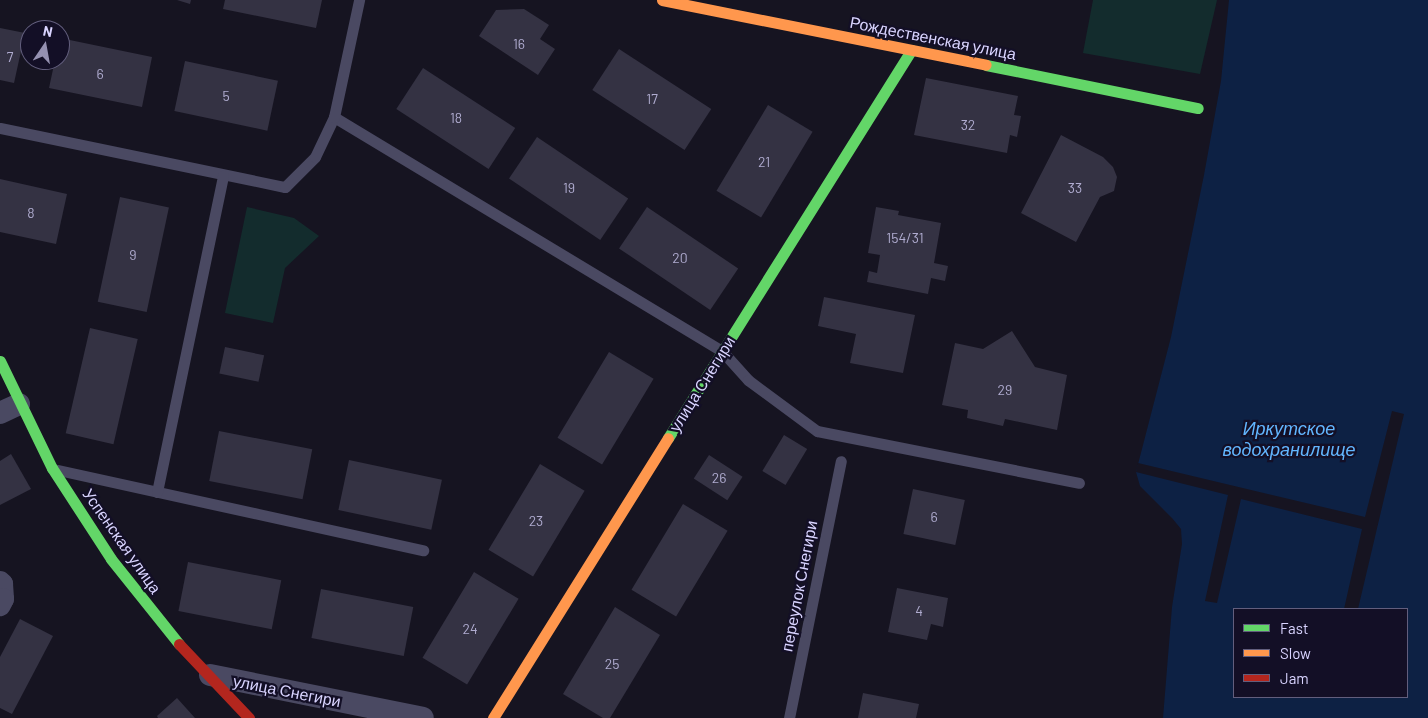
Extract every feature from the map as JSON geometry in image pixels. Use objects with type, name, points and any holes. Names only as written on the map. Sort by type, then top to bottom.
[{"type":"street","name":"Рождественская улица","points":[[662,0],[1198,108]]},
{"type":"street","name":"улица Снегири","points":[[493,718],[911,50]]},
{"type":"street","name":"Успенская улица","points":[[0,361],[9,409],[52,468],[111,559],[174,638],[249,718]]},
{"type":"street","points":[[0,582],[2,584],[3,599],[0,605]]},
{"type":"street","name":"улица Снегири","points":[[210,676],[423,718]]},
{"type":"lane","points":[[0,128],[223,176],[284,187],[315,157],[334,117],[359,0]]},
{"type":"lane","points":[[334,117],[722,351],[748,380],[817,431],[1079,483]]},
{"type":"lane","points":[[157,492],[223,176]]},
{"type":"lane","name":"переулок Снегири","points":[[789,718],[841,461]]},
{"type":"lane","points":[[52,468],[423,550]]},
{"type":"green space","points":[[1093,0],[1217,0],[1200,74],[1083,53]]},
{"type":"green space","points":[[247,207],[294,218],[319,236],[285,268],[273,323],[225,313]]},
{"type":"water","name":"Иркутское водохранилище","points":[[1229,0],[1428,0],[1428,718],[1163,718],[1172,607],[1182,544],[1181,529],[1140,486],[1136,472],[1171,337],[1221,81]]},
{"type":"pier","points":[[1392,411],[1404,414],[1358,608],[1344,608],[1362,529],[1241,499],[1217,603],[1205,601],[1228,495],[1136,472],[1138,463],[1365,517]]},
{"type":"building","points":[[177,0],[191,0],[190,4]]},
{"type":"building","points":[[225,0],[322,0],[316,28],[223,9]]},
{"type":"building","points":[[524,9],[549,25],[540,39],[555,49],[538,75],[479,36],[496,10]]},
{"type":"building","points":[[0,28],[20,32],[20,56],[14,83],[0,80]]},
{"type":"building","points":[[70,40],[152,57],[142,107],[49,88],[53,70],[70,70]]},
{"type":"building","points":[[619,49],[711,109],[685,150],[592,90]]},
{"type":"building","points":[[185,61],[278,81],[267,131],[174,111]]},
{"type":"building","points":[[423,68],[515,128],[489,169],[396,109]]},
{"type":"building","points":[[926,78],[1018,96],[1014,115],[1021,116],[1017,137],[1010,135],[1007,153],[914,135]]},
{"type":"building","points":[[768,105],[813,132],[761,217],[716,191]]},
{"type":"building","points":[[1061,135],[1103,157],[1113,167],[1117,177],[1114,191],[1100,197],[1076,242],[1021,213]]},
{"type":"building","points":[[537,137],[628,199],[600,240],[509,178]]},
{"type":"building","points":[[0,179],[67,194],[56,244],[0,232]]},
{"type":"building","points":[[120,197],[169,207],[147,312],[98,302]]},
{"type":"building","points":[[647,207],[738,269],[710,310],[619,248]]},
{"type":"building","points":[[876,207],[899,211],[898,215],[941,223],[934,263],[948,266],[945,281],[931,278],[928,294],[867,282],[869,271],[877,273],[880,255],[868,253]]},
{"type":"building","points":[[824,297],[915,315],[903,373],[850,363],[856,334],[818,326]]},
{"type":"building","points":[[90,328],[138,339],[113,444],[66,433]]},
{"type":"building","points":[[1012,331],[1035,367],[1067,375],[1057,430],[1005,419],[1003,426],[967,418],[968,410],[942,405],[955,343],[983,349]]},
{"type":"building","points":[[225,347],[264,355],[259,382],[219,373]]},
{"type":"building","points":[[609,352],[654,379],[602,464],[557,438]]},
{"type":"building","points":[[219,431],[312,449],[303,499],[209,481]]},
{"type":"building","points":[[784,435],[807,449],[786,485],[762,471]]},
{"type":"building","points":[[11,454],[31,489],[0,505],[0,461]]},
{"type":"building","points":[[709,455],[743,477],[727,500],[694,478]]},
{"type":"building","points":[[349,460],[442,480],[431,530],[338,510]]},
{"type":"building","points":[[540,464],[585,491],[533,576],[488,550]]},
{"type":"building","points":[[913,489],[965,500],[955,545],[903,534]]},
{"type":"building","points":[[683,504],[728,531],[676,616],[631,590]]},
{"type":"building","points":[[188,562],[281,580],[272,629],[178,611]]},
{"type":"building","points":[[474,572],[519,599],[467,684],[422,658]]},
{"type":"building","points":[[897,588],[948,598],[943,627],[931,624],[927,640],[888,632]]},
{"type":"building","points":[[321,589],[413,607],[404,656],[311,638]]},
{"type":"building","points":[[615,607],[660,635],[610,718],[603,718],[563,694]]},
{"type":"building","points":[[20,619],[53,636],[12,714],[0,708],[0,657]]},
{"type":"building","points":[[863,693],[919,704],[916,718],[858,718]]},
{"type":"building","points":[[177,698],[195,718],[158,718],[157,716]]},
{"type":"traffic: fast","points":[[668,438],[911,50]]},
{"type":"traffic: fast","points":[[986,65],[1198,108]]},
{"type":"traffic: fast","points":[[0,361],[52,468],[111,559],[179,644]]},
{"type":"traffic: slow","points":[[662,0],[986,65]]},
{"type":"traffic: slow","points":[[493,718],[668,438]]},
{"type":"traffic: jam","points":[[179,644],[249,718]]}]
